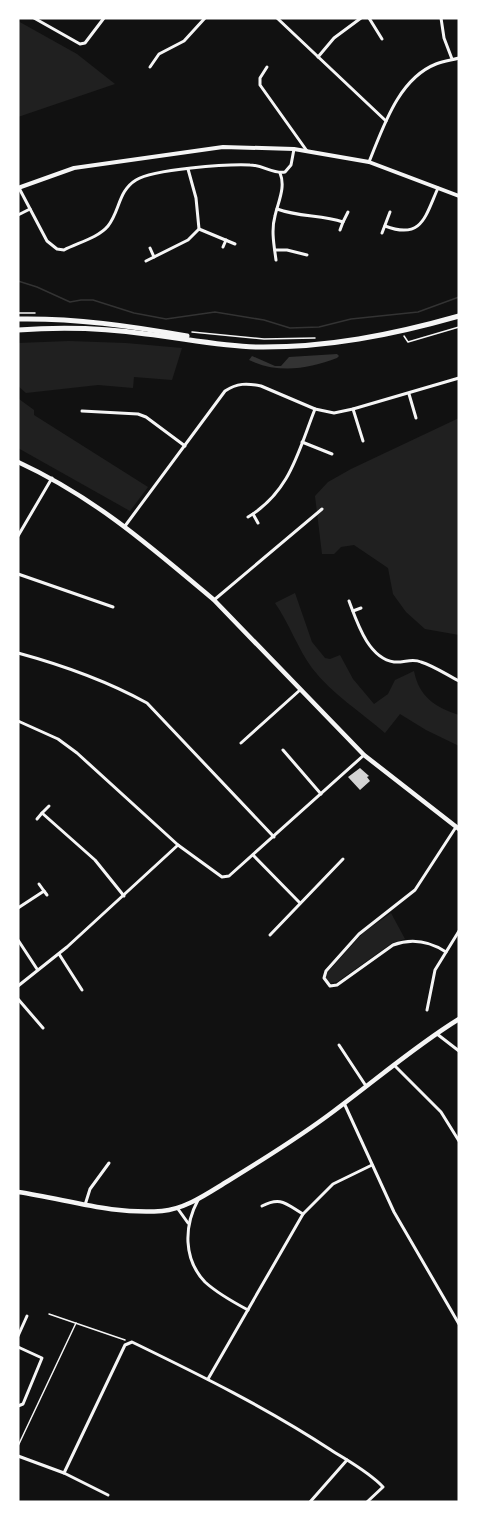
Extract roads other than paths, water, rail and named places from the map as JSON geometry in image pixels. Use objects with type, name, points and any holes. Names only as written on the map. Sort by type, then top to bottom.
[{"type":"highway","points":[[18,330],[102,330],[234,346],[278,346],[331,344],[403,332],[459,316]]},
{"type":"highway","points":[[18,319],[74,320],[144,328],[206,339],[278,346]]},
{"type":"main road","points":[[18,462],[52,478],[90,501],[125,526],[214,600],[364,755],[457,828]]},
{"type":"main road","points":[[18,1191],[120,1211],[163,1211],[177,1208],[199,1198],[259,1161],[344,1103],[393,1064],[459,1019]]},
{"type":"street","points":[[34,18],[80,44],[85,43],[104,18]]},
{"type":"street","points":[[150,67],[159,54],[184,41],[205,18]]},
{"type":"street","points":[[277,18],[386,121]]},
{"type":"street","points":[[317,57],[334,38],[361,18]]},
{"type":"street","points":[[369,18],[382,39]]},
{"type":"street","points":[[441,18],[444,38],[453,60]]},
{"type":"street","points":[[369,162],[400,95],[416,78],[435,65],[459,58]]},
{"type":"street","points":[[267,67],[260,78],[260,85],[307,151]]},
{"type":"street","points":[[294,149],[290,168],[280,173],[273,172],[265,166],[250,165],[189,169],[148,175],[137,179],[126,188],[119,199],[114,215],[102,231],[64,250],[57,249],[47,241],[19,188],[74,168],[223,147],[294,149],[369,162],[459,196]]},
{"type":"street","points":[[146,261],[188,240],[199,228],[196,198],[189,169]]},
{"type":"street","points":[[276,260],[273,228],[282,192],[280,173]]},
{"type":"street","points":[[385,226],[398,231],[407,231],[416,227],[425,217],[438,188]]},
{"type":"street","points":[[277,209],[291,214],[319,216],[343,222]]},
{"type":"street","points":[[18,215],[30,210]]},
{"type":"street","points":[[340,230],[348,212]]},
{"type":"street","points":[[382,233],[390,212]]},
{"type":"street","points":[[199,228],[235,244]]},
{"type":"street","points":[[223,247],[226,240]]},
{"type":"street","points":[[150,249],[154,257]]},
{"type":"street","points":[[275,250],[287,250],[307,255]]},
{"type":"street","points":[[125,526],[225,391],[233,386],[251,384],[261,386],[315,409],[334,413],[459,378]]},
{"type":"street","points":[[409,393],[416,418]]},
{"type":"street","points":[[248,517],[270,502],[283,486],[315,409]]},
{"type":"street","points":[[353,409],[363,441]]},
{"type":"street","points":[[81,411],[138,414],[146,417],[185,446]]},
{"type":"street","points":[[302,442],[332,454]]},
{"type":"street","points":[[18,536],[52,478]]},
{"type":"street","points":[[214,600],[322,509]]},
{"type":"street","points":[[253,514],[258,523]]},
{"type":"street","points":[[18,574],[113,607]]},
{"type":"street","points":[[349,601],[371,647],[378,655],[385,660],[421,662],[459,681]]},
{"type":"street","points":[[353,611],[360,608]]},
{"type":"street","points":[[18,653],[51,662],[131,694],[147,703],[274,837]]},
{"type":"street","points":[[241,743],[301,689]]},
{"type":"street","points":[[18,721],[58,739],[77,753],[178,845],[222,877],[229,876],[364,755]]},
{"type":"street","points":[[283,750],[321,794]]},
{"type":"street","points":[[37,819],[49,806]]},
{"type":"street","points":[[42,813],[94,860],[124,896]]},
{"type":"street","points":[[446,952],[425,942],[400,942],[337,985],[330,986],[324,978],[326,971],[359,934],[415,890],[457,828]]},
{"type":"street","points":[[18,986],[59,954],[178,845]]},
{"type":"street","points":[[253,855],[300,904]]},
{"type":"street","points":[[270,935],[344,859]]},
{"type":"street","points":[[39,885],[47,895]]},
{"type":"street","points":[[18,908],[44,891]]},
{"type":"street","points":[[427,1010],[435,970],[459,931]]},
{"type":"street","points":[[18,940],[37,969]]},
{"type":"street","points":[[59,954],[82,990]]},
{"type":"street","points":[[18,999],[43,1028]]},
{"type":"street","points":[[436,1033],[459,1051]]},
{"type":"street","points":[[339,1045],[366,1086]]},
{"type":"street","points":[[393,1064],[441,1112],[459,1141]]},
{"type":"street","points":[[344,1103],[394,1212],[459,1323]]},
{"type":"street","points":[[86,1205],[90,1189],[110,1163]]},
{"type":"street","points":[[208,1379],[303,1214],[333,1184],[372,1164]]},
{"type":"street","points":[[199,1198],[188,1223],[187,1243],[196,1269],[204,1281],[215,1290],[248,1310]]},
{"type":"street","points":[[262,1206],[273,1200],[282,1201],[303,1214]]},
{"type":"street","points":[[177,1208],[188,1223]]},
{"type":"street","points":[[18,1336],[27,1316]]},
{"type":"street","points":[[64,1473],[125,1345],[132,1342],[288,1422],[347,1460],[383,1487],[368,1502]]},
{"type":"street","points":[[18,1347],[42,1358],[24,1404],[19,1407]]},
{"type":"street","points":[[18,1456],[64,1473],[108,1495]]},
{"type":"street","points":[[310,1502],[347,1460]]},
{"type":"waterway","points":[[18,281],[70,302],[93,300],[134,313],[166,319],[215,312],[264,320],[290,328],[319,327],[351,319],[418,312],[459,297]]}]
